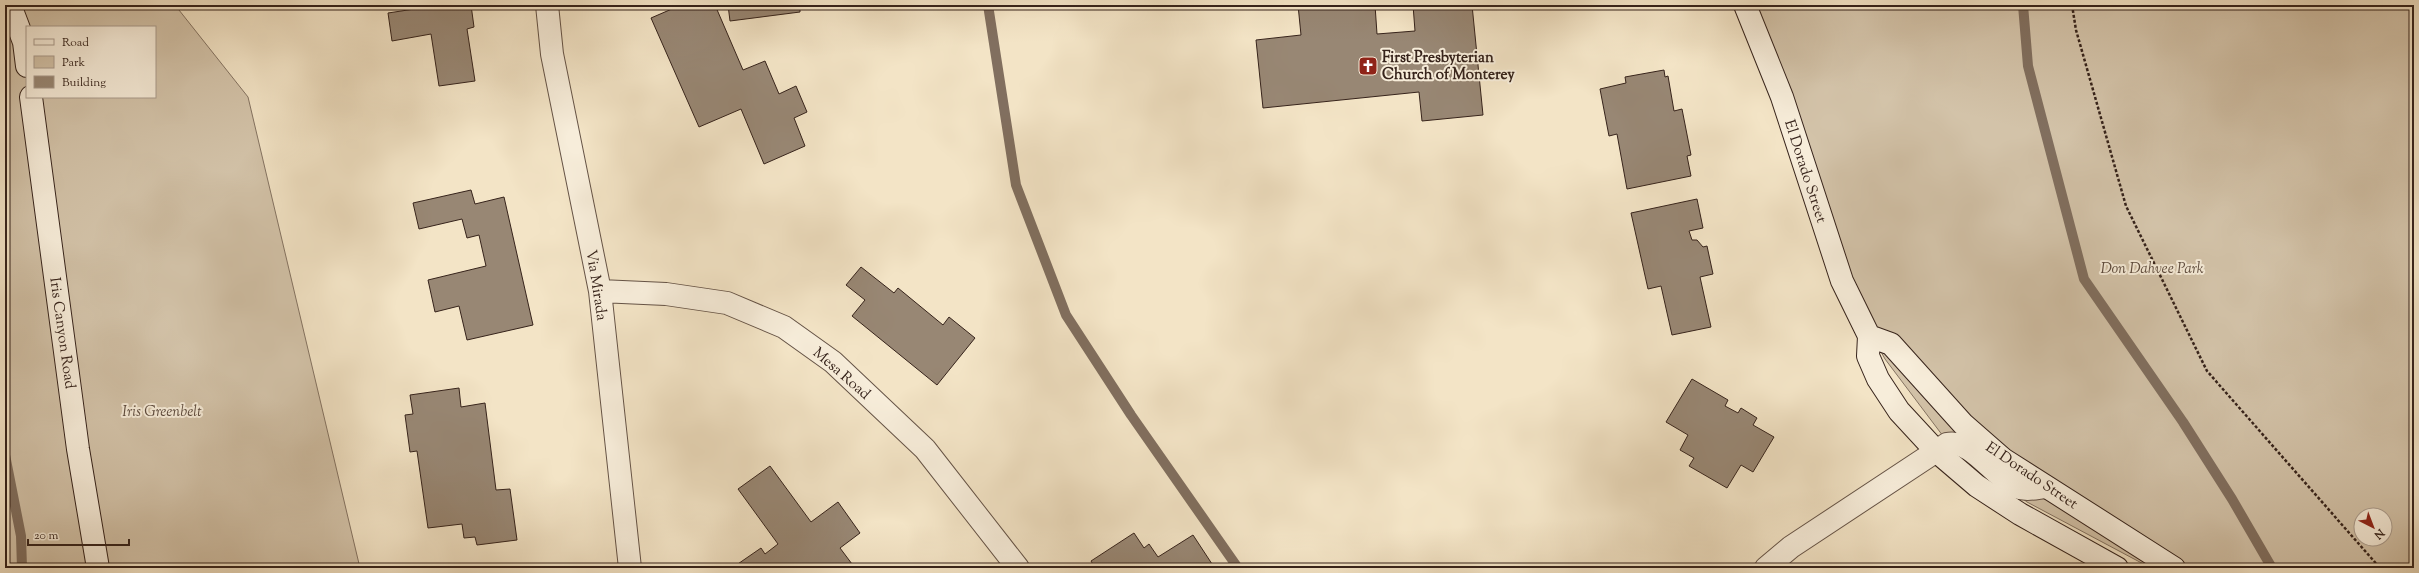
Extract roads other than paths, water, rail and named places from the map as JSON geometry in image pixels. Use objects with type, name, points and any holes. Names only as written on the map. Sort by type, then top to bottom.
[{"type":"street","points":[[10,5],[24,42],[26,58]]},
{"type":"street","name":"Via Mirada","points":[[547,5],[552,54],[600,291],[630,568]]},
{"type":"street","name":"El Dorado Street","points":[[1745,5],[1782,97],[1842,281],[1869,336],[1868,356],[1878,379],[1899,411],[1936,451],[1989,494],[2117,568]]},
{"type":"street","name":"Iris Canyon Road","points":[[31,98],[78,449],[98,568]]},
{"type":"street","name":"Mesa Road","points":[[600,291],[666,294],[727,303],[784,327],[833,362],[925,449],[1018,568]]},
{"type":"street","name":"El Dorado Street","points":[[1869,336],[1891,344],[1963,424],[2003,459],[2174,568]]},
{"type":"street","points":[[1766,568],[1791,547],[1947,444],[1958,443],[2015,487],[2027,490],[2046,487]]},
{"type":"waterway","points":[[988,5],[1016,185],[1066,315],[1131,415],[1238,568]]},
{"type":"waterway","points":[[2023,5],[2028,66],[2084,279],[2183,422],[2232,499],[2272,568]]},
{"type":"waterway","points":[[5,455],[21,536],[22,568]]},
{"type":"place","name":"First Presbyterian Church of Monterey","points":[[1368,66]]},
{"type":"park label","name":"Don Dahvee Park","points":[[2152,268]]},
{"type":"park label","name":"Iris Greenbelt","points":[[162,411]]}]
